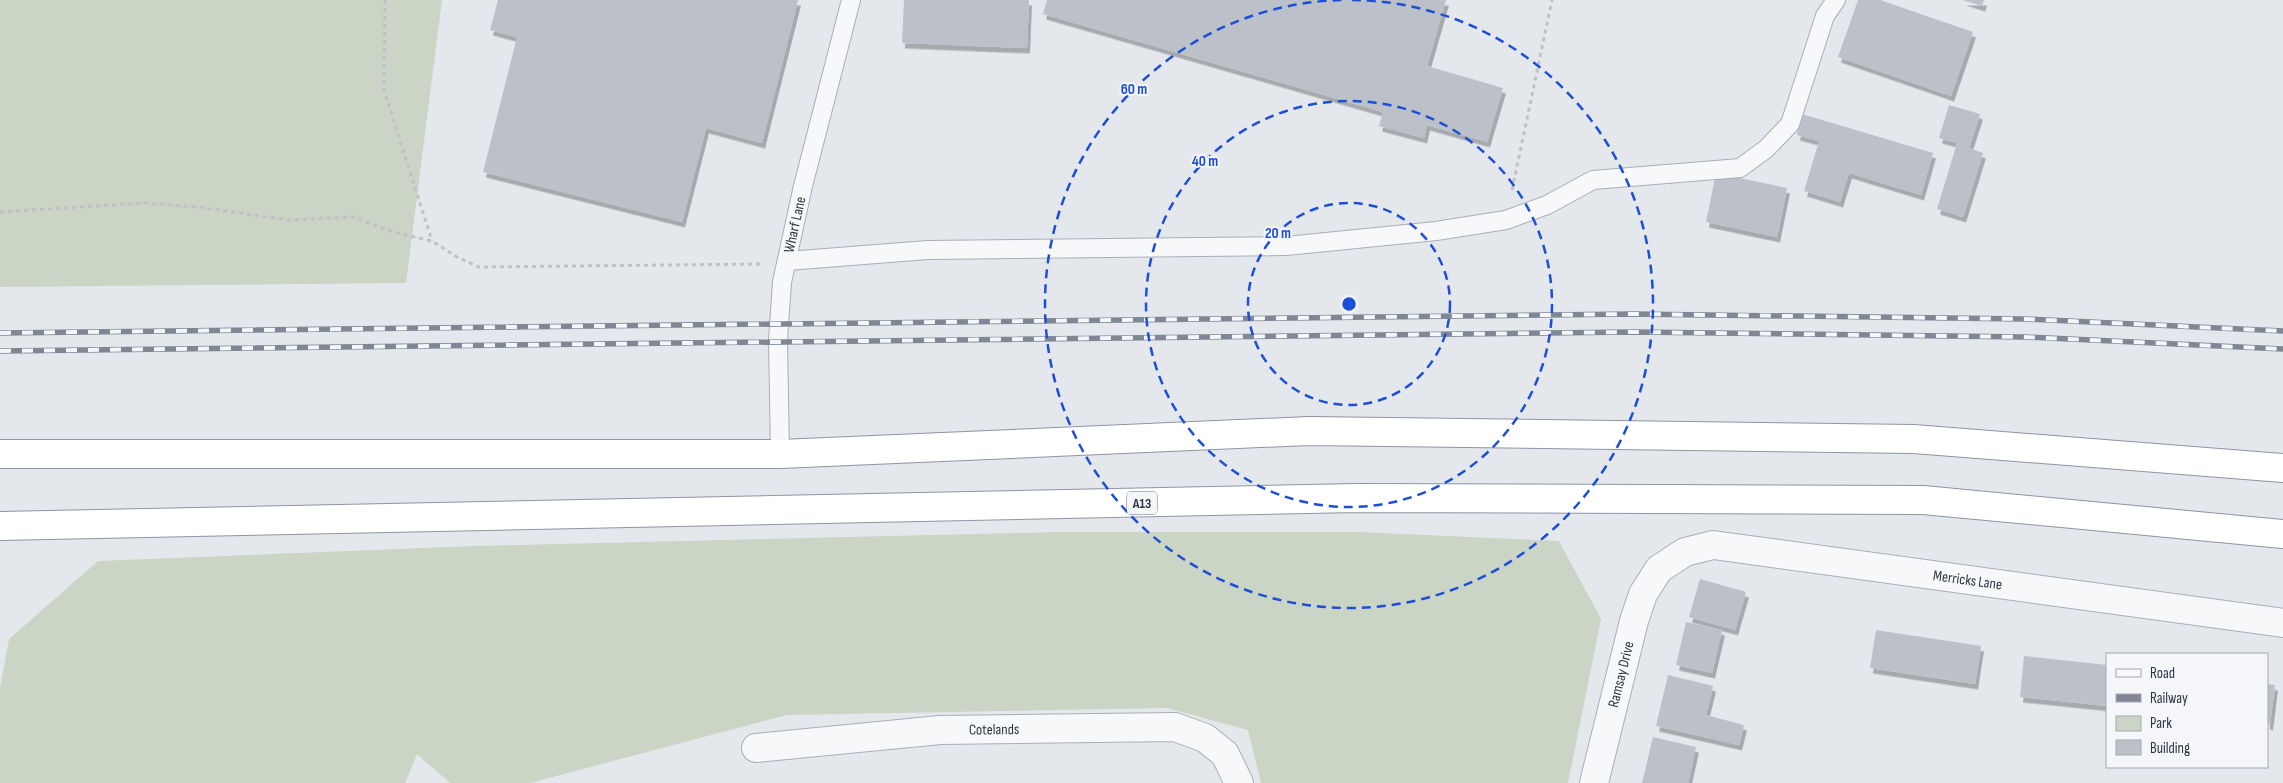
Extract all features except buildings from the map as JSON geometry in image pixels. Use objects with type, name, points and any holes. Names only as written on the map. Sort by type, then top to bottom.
[{"type":"highway","points":[[0,454],[780,454],[1309,430],[1914,439],[2283,468]]},
{"type":"highway","name":"A13","points":[[0,526],[1416,498],[1923,500],[2283,534]]},
{"type":"street","name":"Merricks Lane","points":[[1659,569],[1684,552],[1713,545],[2283,623]]},
{"type":"street","name":"Ramsay Drive","points":[[1594,783],[1634,621],[1643,594],[1659,569]]},
{"type":"street","name":"Cotelands","points":[[756,748],[940,730],[1175,728],[1204,738],[1225,754],[1238,783]]},
{"type":"lane","name":"Wharf Lane","points":[[780,454],[778,340],[782,282],[803,186],[851,0]]},
{"type":"lane","points":[[787,262],[928,250],[1286,246],[1436,231],[1506,220],[1547,205],[1593,180],[1740,168],[1766,150],[1790,124],[1825,16],[1836,0]]},
{"type":"path","points":[[386,0],[384,90],[432,241]]},
{"type":"path","points":[[1506,220],[1522,131],[1552,0]]},
{"type":"path","points":[[0,212],[144,203],[198,207],[288,220],[353,217],[393,232],[432,241],[457,257],[479,267],[746,265],[787,262]]},
{"type":"green space","points":[[0,0],[442,0],[406,283],[0,287]]},
{"type":"green space","points":[[1059,532],[1357,532],[1559,541],[1601,619],[1568,783],[1261,783],[1248,730],[1167,708],[787,715],[530,783],[450,783],[417,754],[405,783],[0,783],[0,688],[9,639],[98,561],[474,546]]},
{"type":"railway","points":[[0,333],[1633,314],[2024,319],[2283,331]]},
{"type":"railway","points":[[0,351],[1634,332],[2024,337],[2283,349]]}]
